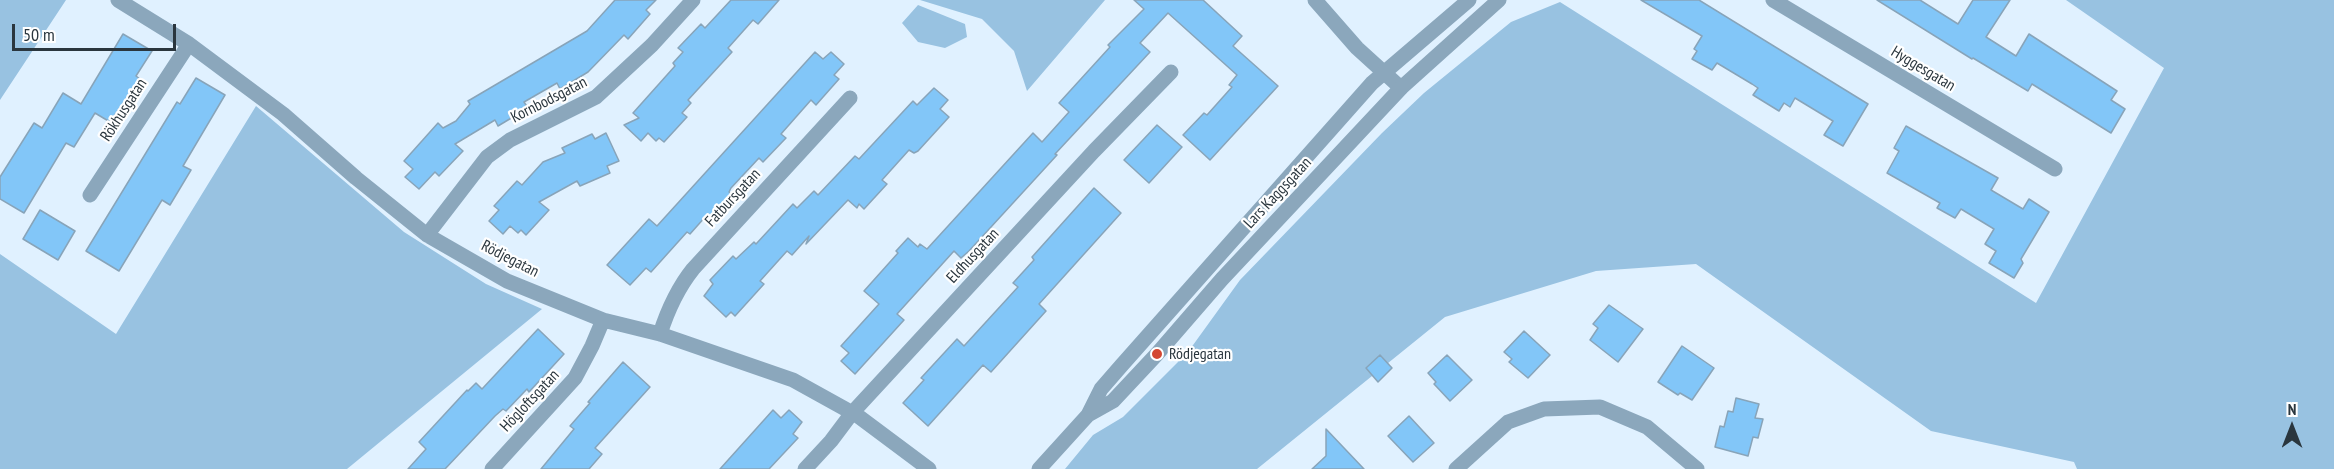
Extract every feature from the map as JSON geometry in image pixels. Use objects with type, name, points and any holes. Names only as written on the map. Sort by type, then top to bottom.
[{"type":"street","name":"Rödjegatan","points":[[118,0],[189,44],[283,114],[427,235],[507,281],[603,320],[660,334],[793,380],[852,412],[929,469]]},
{"type":"street","name":"Kornbodsgatan","points":[[427,235],[487,157],[527,131],[596,97],[652,45],[693,0]]},
{"type":"street","points":[[1315,0],[1357,48],[1401,88]]},
{"type":"street","name":"Lars Kaggsgatan","points":[[1039,469],[1088,415],[1101,389],[1114,373],[1384,72],[1469,0]]},
{"type":"street","name":"Lars Kaggsgatan","points":[[1088,415],[1113,401],[1222,279],[1401,88],[1499,0]]},
{"type":"street","name":"Hyggesgatan","points":[[1773,0],[2055,169]]},
{"type":"street","name":"Rökhusgatan","points":[[90,195],[189,44]]},
{"type":"street","name":"Eldhusgatan","points":[[806,469],[831,441],[852,412],[1171,72]]},
{"type":"street","name":"Fatbursgatan","points":[[660,334],[666,314],[679,287],[693,269],[850,98]]},
{"type":"street","name":"Högloftsgatan","points":[[492,469],[576,378],[603,320]]},
{"type":"street","points":[[1456,469],[1508,422],[1544,409],[1600,407],[1647,427],[1697,469]]},
{"type":"shaded area","points":[[0,0],[66,0],[0,100]]},
{"type":"shaded area","points":[[920,0],[1105,0],[1027,91],[1014,51],[982,19]]},
{"type":"shaded area","points":[[2066,0],[2334,0],[2334,469],[2077,469],[2074,462],[1931,431],[1696,264],[1596,271],[1445,317],[1257,469],[1065,469],[1093,435],[1123,417],[1188,352],[1240,280],[1382,133],[1424,93],[1511,22],[1560,2],[2036,303],[2164,68]]},
{"type":"shaded area","points":[[918,5],[965,24],[967,37],[945,48],[918,42],[902,23]]},
{"type":"shaded area","points":[[256,106],[404,232],[486,284],[542,309],[347,469],[0,469],[0,254],[116,334]]},
{"type":"building","points":[[615,0],[656,0],[646,10],[650,14],[628,39],[624,35],[588,72],[560,89],[557,83],[524,102],[528,108],[498,126],[495,120],[455,144],[463,151],[439,176],[435,172],[419,189],[405,177],[413,169],[404,161],[438,123],[443,128],[456,121],[470,104],[468,101],[587,31]]},
{"type":"building","points":[[731,0],[779,0],[758,24],[753,20],[728,48],[732,52],[688,100],[691,103],[682,113],[687,117],[664,142],[659,138],[656,141],[648,133],[641,141],[624,125],[639,118],[633,113],[675,66],[673,63],[683,52],[678,48],[701,24],[705,28]]},
{"type":"building","points":[[1134,0],[1203,0],[1242,36],[1233,46],[1278,86],[1210,160],[1183,135],[1204,113],[1207,115],[1232,87],[1229,85],[1237,75],[1168,13],[1140,43],[1150,52],[969,251],[961,258],[954,251],[897,314],[904,320],[855,374],[841,361],[849,353],[841,346],[879,304],[864,291],[898,253],[896,251],[908,238],[918,247],[920,244],[927,249],[1033,133],[1042,142],[1069,112],[1059,103],[1110,47],[1108,45],[1144,9]]},
{"type":"building","points":[[1641,0],[1699,0],[1868,104],[1843,146],[1824,135],[1833,121],[1795,98],[1790,107],[1784,103],[1779,111],[1753,95],[1758,88],[1717,63],[1712,70],[1692,59],[1697,51],[1694,49],[1702,36]]},
{"type":"building","points":[[1877,0],[1920,0],[1958,24],[1973,0],[2010,0],[1986,37],[2016,56],[2029,34],[2117,91],[2111,100],[2125,109],[2111,133],[2032,84],[2028,91]]},
{"type":"building","points":[[123,34],[152,51],[136,76],[140,79],[110,122],[95,113],[74,147],[66,143],[24,213],[0,199],[0,177],[34,123],[42,128],[63,93],[81,104]]},
{"type":"building","points":[[815,52],[823,59],[831,52],[844,64],[834,75],[839,79],[816,105],[811,100],[781,134],[786,138],[763,162],[759,158],[731,188],[729,192],[734,196],[711,221],[706,216],[690,234],[687,232],[651,272],[646,268],[630,285],[607,265],[649,219],[657,226]]},
{"type":"building","points":[[196,78],[225,95],[183,166],[191,170],[170,205],[162,200],[119,271],[86,251],[177,102],[180,104]]},
{"type":"building","points":[[934,88],[948,100],[940,109],[949,117],[918,151],[914,153],[909,150],[882,180],[887,184],[864,209],[859,204],[857,208],[848,200],[806,244],[809,236],[792,255],[787,251],[760,281],[764,284],[735,316],[731,312],[726,317],[704,296],[713,284],[710,280],[733,256],[736,259],[754,242],[756,244],[793,204],[797,208],[814,191],[818,195],[855,156],[859,159],[913,101],[917,105]]},
{"type":"building","points":[[1157,125],[1182,147],[1149,183],[1124,160]]},
{"type":"building","points":[[1906,126],[1998,178],[1991,190],[2023,209],[2029,199],[2049,212],[2021,259],[2023,263],[2014,278],[1989,263],[1996,251],[1985,244],[1994,229],[1961,209],[1955,218],[1937,208],[1940,203],[1887,173],[1899,151],[1894,148]]},
{"type":"building","points":[[606,133],[619,161],[607,166],[610,173],[580,186],[577,181],[539,202],[549,210],[526,235],[521,230],[518,233],[510,226],[503,234],[489,221],[499,210],[494,206],[517,181],[522,185],[543,162],[565,153],[562,148],[592,134],[595,139]]},
{"type":"building","points":[[1094,188],[1121,213],[1039,304],[1046,311],[991,372],[983,365],[928,426],[903,403],[924,380],[921,378],[957,339],[964,346],[1018,287],[1013,283],[1034,260],[1032,257]]},
{"type":"building","points":[[40,210],[75,231],[58,260],[23,239]]},
{"type":"building","points":[[1609,305],[1643,329],[1618,362],[1590,340],[1598,328],[1593,324]]},
{"type":"building","points":[[538,329],[564,354],[529,392],[527,389],[506,411],[503,409],[495,416],[445,469],[408,469],[426,449],[419,442],[467,390],[476,383],[482,389]]},
{"type":"building","points":[[1524,331],[1550,355],[1528,378],[1509,362],[1512,359],[1504,352]]},
{"type":"building","points":[[1682,346],[1714,368],[1692,400],[1680,393],[1678,395],[1658,382]]},
{"type":"building","points":[[1380,355],[1392,368],[1378,382],[1366,368]]},
{"type":"building","points":[[1447,355],[1472,380],[1450,401],[1434,384],[1436,382],[1428,373]]},
{"type":"building","points":[[623,362],[650,387],[595,448],[602,454],[589,469],[541,469],[574,429],[570,426],[590,403],[588,402]]},
{"type":"building","points":[[1736,398],[1759,404],[1755,418],[1763,419],[1758,438],[1753,437],[1748,456],[1715,447],[1720,426],[1724,427],[1728,411],[1733,412]]},
{"type":"building","points":[[773,410],[781,418],[789,410],[802,422],[793,434],[798,438],[769,469],[720,469]]},
{"type":"building","points":[[1409,416],[1434,443],[1413,462],[1388,436]]},
{"type":"building","points":[[1326,429],[1364,469],[1312,469],[1326,456]]},
{"type":"place","name":"Rödjegatan","points":[[1157,354]]}]
